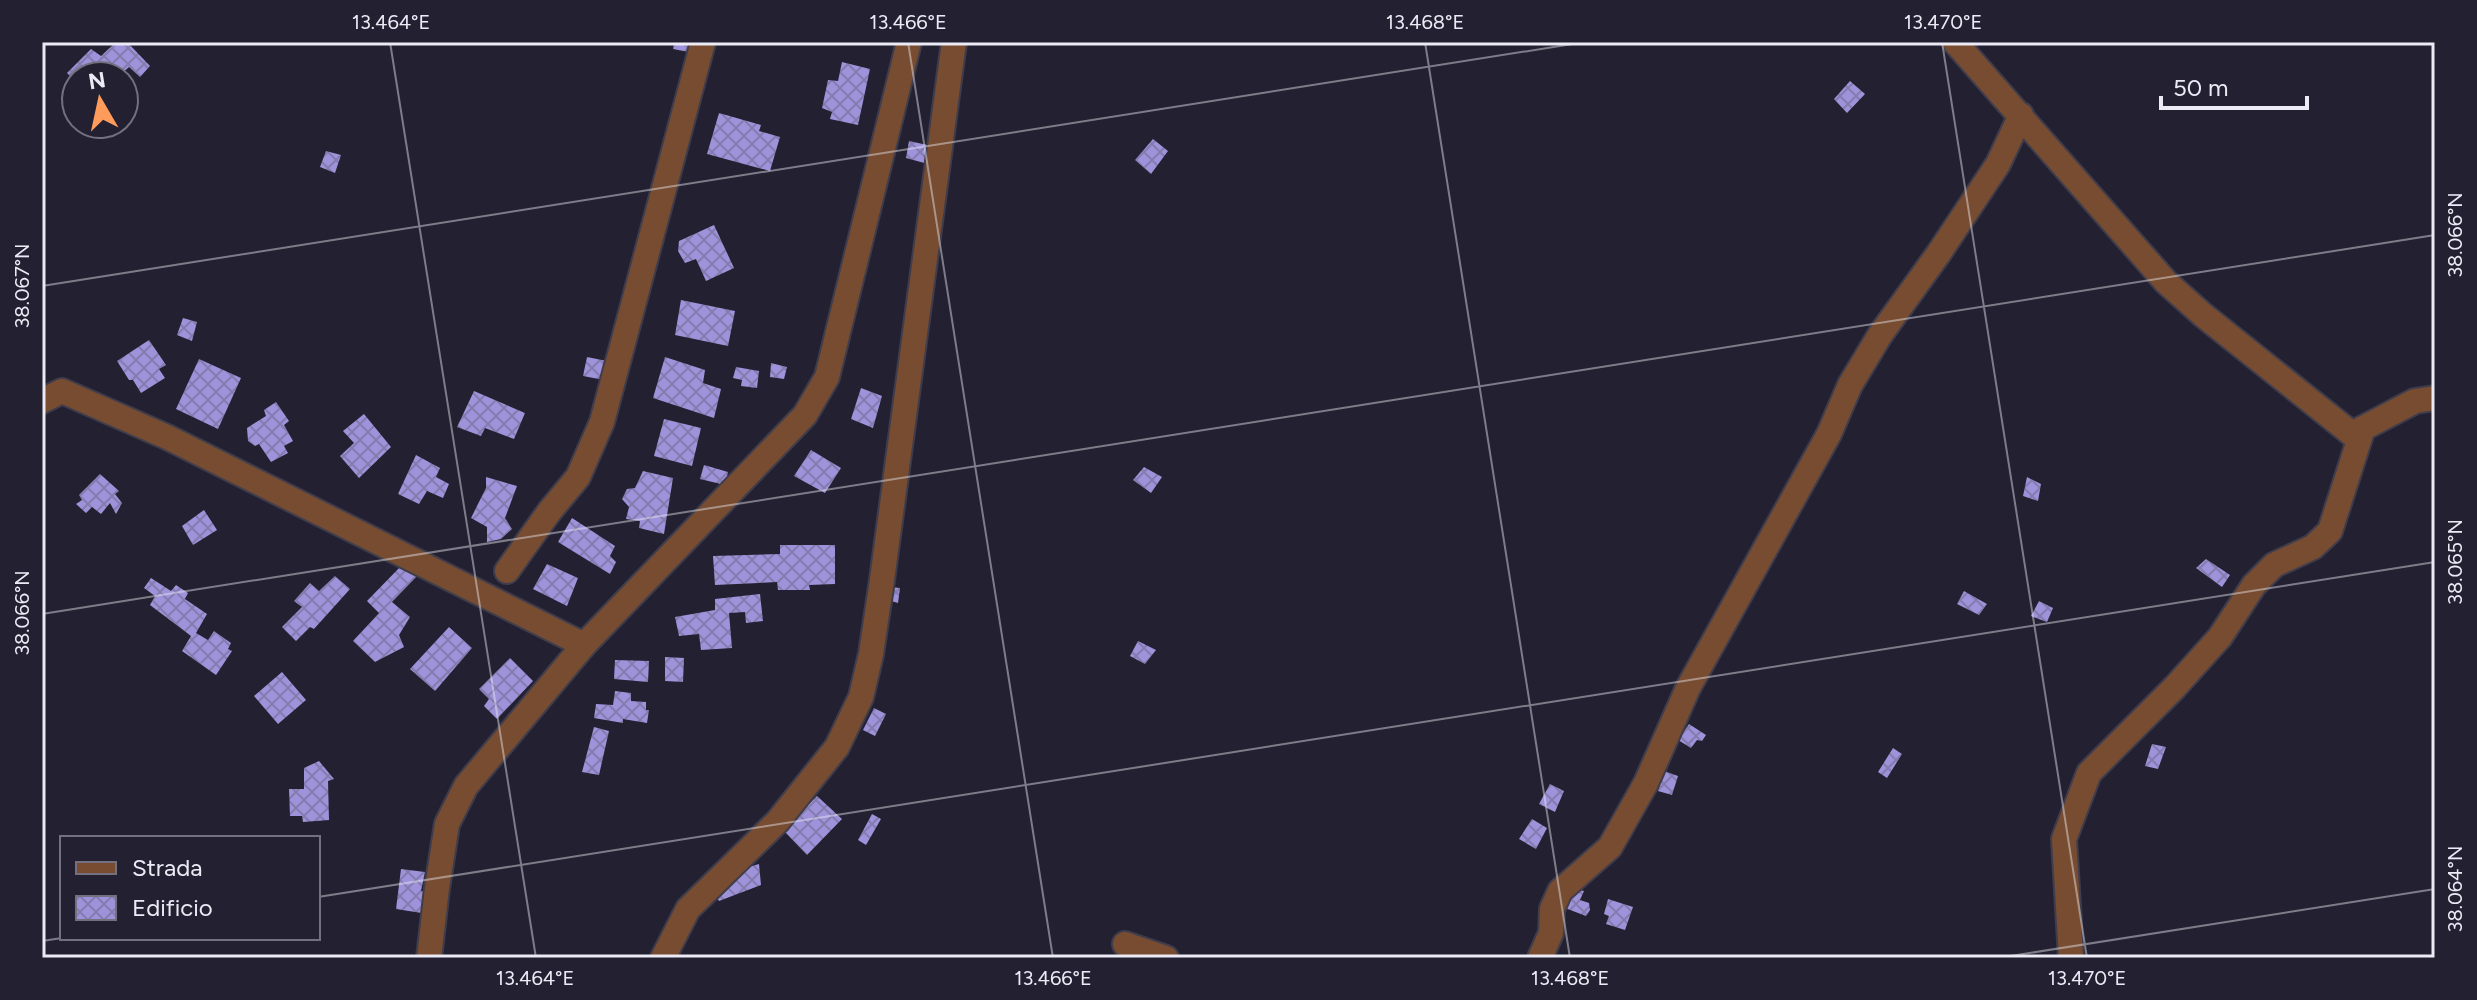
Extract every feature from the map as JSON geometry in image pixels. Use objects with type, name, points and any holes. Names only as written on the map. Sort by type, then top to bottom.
[{"type":"street","points":[[507,571],[578,477],[602,422],[703,42]]},
{"type":"street","points":[[429,958],[447,824],[466,786],[584,645],[805,415],[827,377],[909,42]]},
{"type":"street","points":[[663,958],[688,909],[778,821],[809,786],[837,747],[861,697],[878,610],[954,42]]},
{"type":"street","points":[[1955,42],[2166,282],[2352,434],[2415,401],[2435,398]]},
{"type":"street","points":[[1540,958],[1551,933],[1552,909],[1560,891],[1610,847],[1646,783],[1688,688],[1829,434],[1850,385],[1880,335],[1998,164],[2021,115]]},
{"type":"street","points":[[42,401],[62,391],[167,437],[584,645]]},
{"type":"street","points":[[2071,958],[2064,839],[2089,773],[2220,637],[2254,585],[2274,565],[2313,547],[2330,531],[2363,428]]},
{"type":"street","points":[[1125,944],[1166,958]]},
{"type":"building","points":[[116,42],[127,42],[150,66],[140,77],[140,60],[80,60],[91,49],[101,56]]},
{"type":"building","points":[[674,42],[696,42],[694,53],[673,49]]},
{"type":"building","points":[[842,62],[870,69],[858,125],[830,119],[832,112],[822,108],[828,80],[838,81]]},
{"type":"building","points":[[1850,81],[1865,94],[1847,113],[1834,99]]},
{"type":"building","points":[[719,113],[761,125],[759,131],[780,137],[770,171],[707,154]]},
{"type":"building","points":[[1153,139],[1168,151],[1151,174],[1135,160]]},
{"type":"building","points":[[909,141],[932,146],[928,164],[906,158]]},
{"type":"building","points":[[326,151],[341,155],[335,173],[320,167]]},
{"type":"building","points":[[714,225],[734,268],[706,281],[696,259],[685,263],[678,251],[679,241]]},
{"type":"building","points":[[681,300],[735,311],[728,346],[675,335]]},
{"type":"building","points":[[183,318],[197,322],[192,341],[177,335]]},
{"type":"building","points":[[149,340],[166,365],[159,369],[165,378],[141,393],[117,361]]},
{"type":"building","points":[[587,357],[607,361],[604,380],[583,376]]},
{"type":"building","points":[[665,357],[705,370],[703,383],[721,389],[714,418],[653,398]]},
{"type":"building","points":[[199,359],[241,378],[218,429],[176,409]]},
{"type":"building","points":[[771,363],[787,367],[784,379],[770,377]]},
{"type":"building","points":[[736,367],[759,371],[757,388],[741,386],[742,380],[733,378]]},
{"type":"building","points":[[861,388],[882,396],[873,428],[851,419]]},
{"type":"building","points":[[474,391],[525,413],[514,439],[485,428],[481,436],[457,427]]},
{"type":"building","points":[[276,402],[289,421],[284,425],[293,441],[284,446],[288,453],[271,462],[259,444],[255,446],[248,441],[247,428],[266,416],[264,410]]},
{"type":"building","points":[[364,414],[391,447],[359,478],[340,456],[354,443],[343,431]]},
{"type":"building","points":[[664,419],[701,428],[692,466],[654,456]]},
{"type":"building","points":[[811,450],[841,468],[825,493],[794,476]]},
{"type":"building","points":[[416,455],[440,468],[436,477],[449,484],[443,498],[427,491],[419,504],[398,494]]},
{"type":"building","points":[[704,465],[728,472],[725,485],[700,479]]},
{"type":"building","points":[[1144,467],[1162,477],[1151,493],[1133,480]]},
{"type":"building","points":[[643,471],[673,478],[664,534],[639,528],[640,521],[626,519],[629,507],[622,499],[627,489],[635,488]]},
{"type":"building","points":[[100,474],[119,491],[115,494],[122,503],[116,514],[110,503],[101,514],[92,507],[86,513],[76,504],[82,500],[79,495]]},
{"type":"building","points":[[486,477],[517,486],[505,518],[512,529],[501,539],[487,542],[487,527],[471,518],[486,488]]},
{"type":"building","points":[[2027,477],[2041,484],[2038,501],[2023,496]]},
{"type":"building","points":[[204,510],[217,530],[193,545],[182,526]]},
{"type":"building","points":[[572,518],[615,546],[610,556],[616,562],[610,574],[558,542]]},
{"type":"building","points":[[780,545],[835,545],[835,584],[809,585],[810,590],[778,590],[777,582],[715,585],[713,556],[780,554]]},
{"type":"building","points":[[2206,559],[2230,575],[2222,587],[2196,568]]},
{"type":"building","points":[[547,564],[578,578],[567,606],[533,589]]},
{"type":"building","points":[[401,566],[418,575],[392,602],[410,617],[399,635],[404,647],[375,662],[353,641],[379,613],[367,601]]},
{"type":"building","points":[[335,576],[350,589],[314,629],[310,627],[296,641],[282,627],[302,607],[294,601],[310,583],[319,591]]},
{"type":"building","points":[[151,578],[171,591],[176,585],[188,593],[185,599],[207,614],[196,633],[208,640],[214,631],[231,643],[228,649],[232,651],[216,675],[182,651],[191,636],[150,605],[155,596],[144,588]]},
{"type":"building","points":[[890,587],[900,588],[898,603],[888,600]]},
{"type":"building","points":[[1964,591],[1987,604],[1979,615],[1957,604]]},
{"type":"building","points":[[760,594],[763,621],[746,623],[745,612],[729,613],[732,648],[701,650],[699,634],[679,636],[675,617],[715,610],[715,599]]},
{"type":"building","points":[[2039,601],[2053,608],[2047,622],[2031,616]]},
{"type":"building","points":[[449,627],[472,648],[435,691],[410,669]]},
{"type":"building","points":[[1138,641],[1156,650],[1145,664],[1130,656]]},
{"type":"building","points":[[665,657],[684,658],[683,682],[665,681]]},
{"type":"building","points":[[510,658],[533,681],[497,719],[484,706],[489,699],[479,689]]},
{"type":"building","points":[[615,660],[649,661],[648,682],[614,679]]},
{"type":"building","points":[[282,672],[306,700],[278,724],[254,696]]},
{"type":"building","points":[[615,691],[631,693],[631,701],[646,702],[646,710],[649,710],[647,723],[594,718],[596,704],[613,705]]},
{"type":"building","points":[[874,708],[886,714],[875,736],[863,730]]},
{"type":"building","points":[[1689,724],[1706,735],[1691,748],[1678,740]]},
{"type":"building","points":[[594,727],[609,731],[599,775],[582,772]]},
{"type":"building","points":[[2152,744],[2166,747],[2158,769],[2145,766]]},
{"type":"building","points":[[1893,748],[1902,754],[1887,778],[1878,772]]},
{"type":"building","points":[[319,761],[334,779],[328,781],[329,820],[303,822],[302,816],[290,816],[289,789],[304,789],[304,768]]},
{"type":"building","points":[[1664,771],[1678,776],[1672,795],[1658,791]]},
{"type":"building","points":[[1550,784],[1564,791],[1555,812],[1539,804]]},
{"type":"building","points":[[817,796],[842,819],[807,855],[783,830]]},
{"type":"building","points":[[872,814],[881,819],[866,845],[858,840]]},
{"type":"building","points":[[1532,819],[1547,828],[1536,849],[1519,839]]},
{"type":"building","points":[[759,864],[761,885],[719,901],[714,893],[742,869]]},
{"type":"building","points":[[401,869],[425,872],[421,891],[430,892],[428,914],[396,909]]},
{"type":"building","points":[[1572,888],[1584,891],[1580,900],[1589,903],[1590,910],[1586,916],[1565,908]]},
{"type":"building","points":[[1608,899],[1633,907],[1625,930],[1606,924],[1609,916],[1604,914]]}]
